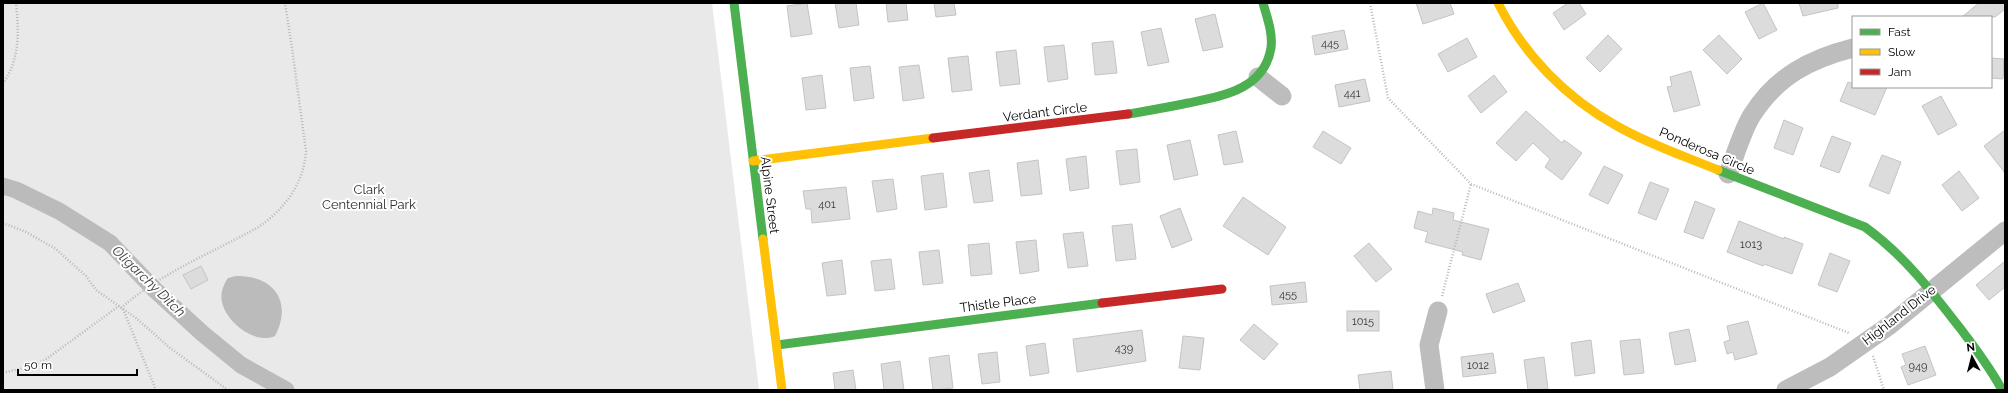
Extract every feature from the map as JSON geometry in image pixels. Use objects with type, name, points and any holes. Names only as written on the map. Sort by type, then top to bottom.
[{"type":"street","name":"Alpine Street","points":[[734,3],[782,390]]},
{"type":"street","name":"Verdant Circle","points":[[753,161],[1150,111],[1228,95],[1239,91],[1258,77],[1268,60],[1272,38],[1263,3]]},
{"type":"street","name":"Ponderosa Circle","points":[[1498,3],[1518,37],[1540,66],[1576,100],[1618,127],[1728,174],[1865,227],[1885,240],[1931,290],[1987,363],[2002,390]]},
{"type":"street","points":[[1728,174],[1751,116],[1771,90],[1797,69],[1826,55],[1852,48]]},
{"type":"street","points":[[1258,77],[1282,96]]},
{"type":"street","name":"Highland Drive","points":[[1786,390],[1830,366],[1890,325],[2005,231]]},
{"type":"street","name":"Thistle Place","points":[[777,345],[1002,315],[1222,289]]},
{"type":"street","points":[[1435,390],[1429,345],[1438,310]]},
{"type":"path","points":[[3,84],[17,56],[19,34],[16,3]]},
{"type":"path","points":[[3,373],[27,367],[45,360],[121,308],[140,291],[161,278],[256,228],[282,207],[299,181],[305,165],[306,151],[285,3]]},
{"type":"path","points":[[1370,3],[1388,98],[1471,184],[1868,340],[1884,390]]},
{"type":"path","points":[[1438,310],[1471,184]]},
{"type":"path","points":[[3,223],[40,239],[56,249],[86,276],[96,290],[136,318],[170,348],[228,390]]},
{"type":"path","points":[[121,308],[156,390]]},
{"type":"green space","name":"Clark Centennial Park","points":[[3,3],[712,3],[759,390],[3,390]]},
{"type":"shaded area","points":[[236,276],[261,280],[270,286],[276,293],[281,302],[282,312],[280,324],[275,336],[267,338],[250,334],[242,330],[229,317],[221,299],[223,287],[228,278]]},
{"type":"building","points":[[807,3],[812,34],[791,37],[787,6]]},
{"type":"building","points":[[835,3],[856,3],[859,25],[839,28]]},
{"type":"building","points":[[886,3],[906,3],[908,20],[888,22]]},
{"type":"building","points":[[934,3],[954,3],[956,15],[936,17]]},
{"type":"building","points":[[1416,3],[1450,3],[1454,14],[1423,24]]},
{"type":"building","points":[[1568,3],[1579,3],[1586,14],[1564,30],[1553,13]]},
{"type":"building","points":[[1763,3],[1777,30],[1759,39],[1745,12]]},
{"type":"building","points":[[1799,3],[1838,3],[1838,8],[1803,16]]},
{"type":"building","points":[[1979,3],[2005,3],[2005,9],[1995,17],[1963,16]]},
{"type":"building","points":[[1215,14],[1223,47],[1203,51],[1195,19]]},
{"type":"building","points":[[1161,28],[1169,62],[1148,66],[1141,32]]},
{"type":"building","points":[[1344,30],[1348,49],[1315,55],[1312,36]]},
{"type":"building","points":[[1608,35],[1622,49],[1600,72],[1586,58]]},
{"type":"building","points":[[1719,35],[1742,59],[1727,74],[1703,50]]},
{"type":"building","points":[[1467,38],[1477,57],[1448,72],[1438,54]]},
{"type":"building","points":[[1113,41],[1117,73],[1095,75],[1092,43]]},
{"type":"building","points":[[1064,45],[1068,79],[1048,82],[1044,47]]},
{"type":"building","points":[[1016,50],[1020,84],[1000,86],[996,52]]},
{"type":"building","points":[[968,56],[972,90],[952,92],[948,58]]},
{"type":"building","points":[[1992,58],[2004,59],[2003,79],[1992,78]]},
{"type":"building","points":[[919,65],[924,98],[903,101],[899,67]]},
{"type":"building","points":[[870,66],[874,98],[854,101],[850,68]]},
{"type":"building","points":[[1691,71],[1700,105],[1674,112],[1667,87],[1672,86],[1670,77]]},
{"type":"building","points":[[822,75],[826,108],[806,110],[802,78]]},
{"type":"building","points":[[1494,75],[1507,92],[1481,113],[1468,96]]},
{"type":"building","points":[[1365,79],[1370,101],[1339,107],[1335,85]]},
{"type":"building","points":[[1848,82],[1852,84],[1852,88],[1887,88],[1875,115],[1840,101]]},
{"type":"building","points":[[1941,96],[1957,125],[1938,135],[1922,106]]},
{"type":"building","points":[[1526,111],[1562,143],[1564,140],[1582,153],[1562,180],[1545,167],[1550,159],[1533,143],[1516,161],[1496,143]]},
{"type":"building","points":[[1784,120],[1803,128],[1793,155],[1774,148]]},
{"type":"building","points":[[2005,130],[2005,173],[1984,146]]},
{"type":"building","points":[[1236,131],[1243,162],[1224,165],[1218,135]]},
{"type":"building","points":[[1323,131],[1351,148],[1341,164],[1313,147]]},
{"type":"building","points":[[1832,136],[1851,143],[1839,173],[1820,166]]},
{"type":"building","points":[[1190,140],[1198,175],[1174,180],[1167,145]]},
{"type":"building","points":[[1137,149],[1140,182],[1120,185],[1116,151]]},
{"type":"building","points":[[1882,155],[1901,162],[1889,194],[1869,186]]},
{"type":"building","points":[[1086,156],[1089,188],[1070,191],[1066,159]]},
{"type":"building","points":[[1038,160],[1042,194],[1021,196],[1017,163]]},
{"type":"building","points":[[1604,166],[1623,175],[1608,204],[1589,195]]},
{"type":"building","points":[[989,170],[993,201],[974,203],[969,173]]},
{"type":"building","points":[[1959,171],[1979,198],[1962,211],[1942,185]]},
{"type":"building","points":[[943,173],[947,207],[925,210],[921,176]]},
{"type":"building","points":[[893,179],[897,209],[877,212],[872,181]]},
{"type":"building","points":[[1650,182],[1669,189],[1656,220],[1638,213]]},
{"type":"building","points":[[846,187],[850,219],[812,223],[811,209],[806,209],[803,191]]},
{"type":"building","points":[[1243,197],[1286,227],[1268,255],[1223,226]]},
{"type":"building","points":[[1695,201],[1715,209],[1703,239],[1684,232]]},
{"type":"building","points":[[1180,208],[1192,240],[1172,248],[1160,216]]},
{"type":"building","points":[[1433,208],[1454,213],[1453,220],[1489,229],[1481,260],[1462,255],[1463,252],[1425,242],[1428,232],[1414,228],[1418,211],[1432,215]]},
{"type":"building","points":[[1739,221],[1784,239],[1784,237],[1803,244],[1792,274],[1764,264],[1763,266],[1727,252]]},
{"type":"building","points":[[1132,224],[1136,259],[1116,261],[1112,226]]},
{"type":"building","points":[[1083,232],[1088,266],[1068,268],[1063,234]]},
{"type":"building","points":[[1036,240],[1039,271],[1020,274],[1016,242]]},
{"type":"building","points":[[989,243],[992,274],[971,276],[968,245]]},
{"type":"building","points":[[1369,243],[1392,269],[1376,282],[1354,256]]},
{"type":"building","points":[[939,250],[943,283],[923,285],[919,252]]},
{"type":"building","points":[[1830,253],[1850,261],[1837,292],[1818,285]]},
{"type":"building","points":[[891,259],[895,289],[875,291],[871,261]]},
{"type":"building","points":[[842,260],[846,294],[827,296],[822,263]]},
{"type":"building","points":[[2005,261],[2005,287],[1989,300],[1976,285]]},
{"type":"building","points":[[201,266],[208,280],[191,289],[183,275]]},
{"type":"building","points":[[1305,282],[1307,302],[1272,305],[1270,286]]},
{"type":"building","points":[[1518,283],[1525,301],[1493,313],[1486,294]]},
{"type":"building","points":[[1347,311],[1379,311],[1379,331],[1347,331]]},
{"type":"building","points":[[1748,321],[1757,354],[1735,360],[1733,352],[1727,354],[1724,342],[1730,340],[1727,326]]},
{"type":"building","points":[[1254,324],[1278,344],[1264,360],[1240,340]]},
{"type":"building","points":[[1689,329],[1696,361],[1675,365],[1669,333]]},
{"type":"building","points":[[1142,330],[1146,361],[1077,372],[1073,339]]},
{"type":"building","points":[[1183,336],[1204,338],[1200,370],[1179,368]]},
{"type":"building","points":[[1640,339],[1644,373],[1624,375],[1620,341]]},
{"type":"building","points":[[1591,340],[1595,373],[1575,376],[1571,343]]},
{"type":"building","points":[[1045,343],[1049,373],[1030,376],[1026,346]]},
{"type":"building","points":[[1925,346],[1936,375],[1908,385],[1901,367],[1906,365],[1902,354]]},
{"type":"building","points":[[997,352],[1000,382],[982,384],[978,354]]},
{"type":"building","points":[[1493,353],[1496,373],[1463,377],[1461,357]]},
{"type":"building","points":[[949,355],[953,388],[933,390],[929,358]]},
{"type":"building","points":[[1544,357],[1548,389],[1528,390],[1524,360]]},
{"type":"building","points":[[900,361],[904,390],[884,390],[881,364]]},
{"type":"building","points":[[853,370],[856,390],[835,390],[833,373]]},
{"type":"building","points":[[1391,371],[1393,390],[1360,390],[1358,375]]},
{"type":"waterway","name":"Oligarchy Ditch","points":[[3,186],[16,190],[59,211],[110,243],[155,290],[202,333],[241,365],[286,390]]},
{"type":"traffic: fast","points":[[734,3],[763,239]]},
{"type":"traffic: fast","points":[[1128,114],[1227,94],[1240,89],[1251,82],[1260,73],[1267,62],[1271,48],[1268,19],[1263,3]]},
{"type":"traffic: fast","points":[[1718,170],[1865,227],[1893,250],[1929,289],[1979,353],[2002,390]]},
{"type":"traffic: fast","points":[[777,345],[1102,303]]},
{"type":"traffic: slow","points":[[1498,3],[1520,40],[1548,74],[1598,115],[1654,144],[1718,170]]},
{"type":"traffic: slow","points":[[753,161],[933,138]]},
{"type":"traffic: slow","points":[[763,239],[782,390]]},
{"type":"traffic: jam","points":[[933,138],[1128,114]]},
{"type":"traffic: jam","points":[[1102,303],[1222,289]]}]
